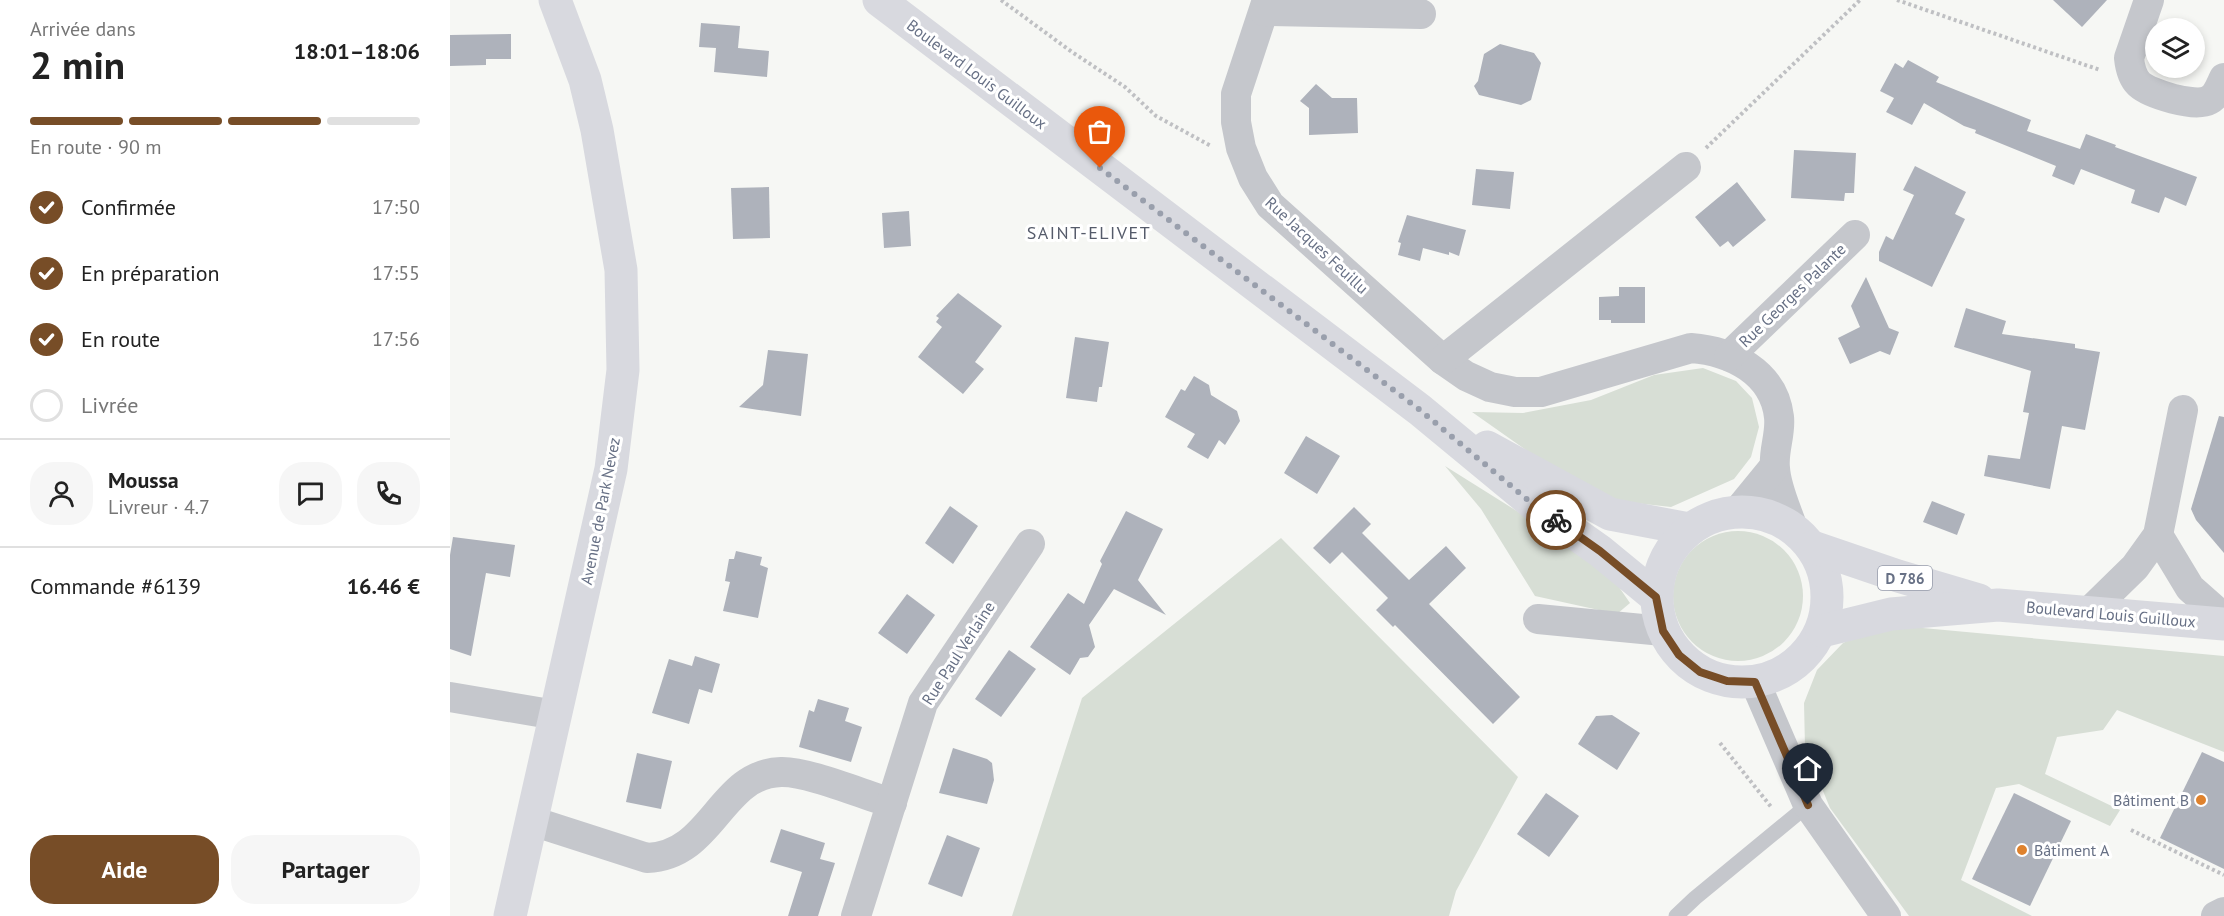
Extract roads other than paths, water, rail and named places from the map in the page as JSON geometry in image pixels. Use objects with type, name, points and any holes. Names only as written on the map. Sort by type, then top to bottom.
[{"type":"main road","name":"Avenue de Park Nevez","points":[[510,916],[611,469],[623,370],[621,270],[597,130],[585,80],[555,0]]},
{"type":"main road","name":"Boulevard Louis Guilloux","points":[[879,0],[1420,410],[1535,506],[1600,551],[1656,597]]},
{"type":"main road","name":"Boulevard Louis Guilloux","points":[[1420,410],[1610,514],[1689,529]]},
{"type":"main road","points":[[1738,511],[1765,514],[1802,536],[1825,573],[1828,603],[1822,631],[1806,655],[1783,673],[1755,682],[1727,681],[1700,672],[1679,655],[1663,631],[1656,597],[1660,572],[1671,548],[1689,529],[1713,516],[1738,511]]},
{"type":"main road","name":"Boulevard Louis Guilloux","points":[[1802,536],[1898,576],[1998,605]]},
{"type":"main road","name":"Boulevard Louis Guilloux","points":[[1822,631],[1891,614],[1998,605],[2224,624]]},
{"type":"street","points":[[2149,0],[2129,58],[2130,68],[2138,83],[2145,88],[2192,104],[2207,102],[2213,98],[2224,78]]},
{"type":"street","points":[[1265,5],[1421,14]]},
{"type":"street","name":"Rue Jacques Feuillu","points":[[1265,5],[1236,94],[1236,122],[1246,164],[1270,205],[1443,360],[1466,376],[1490,387],[1515,392],[1541,392],[1691,348],[1711,350],[1729,356],[1757,373],[1768,386],[1776,401],[1779,425],[1774,467],[1802,536]]},
{"type":"street","points":[[1443,360],[1686,167]]},
{"type":"street","name":"Rue Georges Palante","points":[[1729,356],[1855,235]]},
{"type":"street","points":[[2090,611],[2135,567],[2158,535],[2183,410]]},
{"type":"street","points":[[1738,511],[1774,467]]},
{"type":"street","points":[[2158,535],[2190,588],[2224,618]]},
{"type":"street","name":"Rue Paul Verlaine","points":[[856,916],[923,703],[1030,544]]},
{"type":"street","points":[[1538,619],[1663,631]]},
{"type":"street","points":[[1755,682],[1808,805],[1886,916]]},
{"type":"street","points":[[450,697],[556,715]]},
{"type":"street","points":[[532,821],[647,858],[668,855],[687,846],[748,780],[769,773],[795,772],[892,803]]},
{"type":"street","points":[[2216,916],[2224,912]]},
{"type":"lane","points":[[1676,916],[1808,805]]},
{"type":"place","name":"Bâtiment B","points":[[2201,800]]},
{"type":"place","name":"Bâtiment A","points":[[2022,850]]},
{"type":"district","name":"SAINT-ELIVET","points":[[1089,232]]}]
